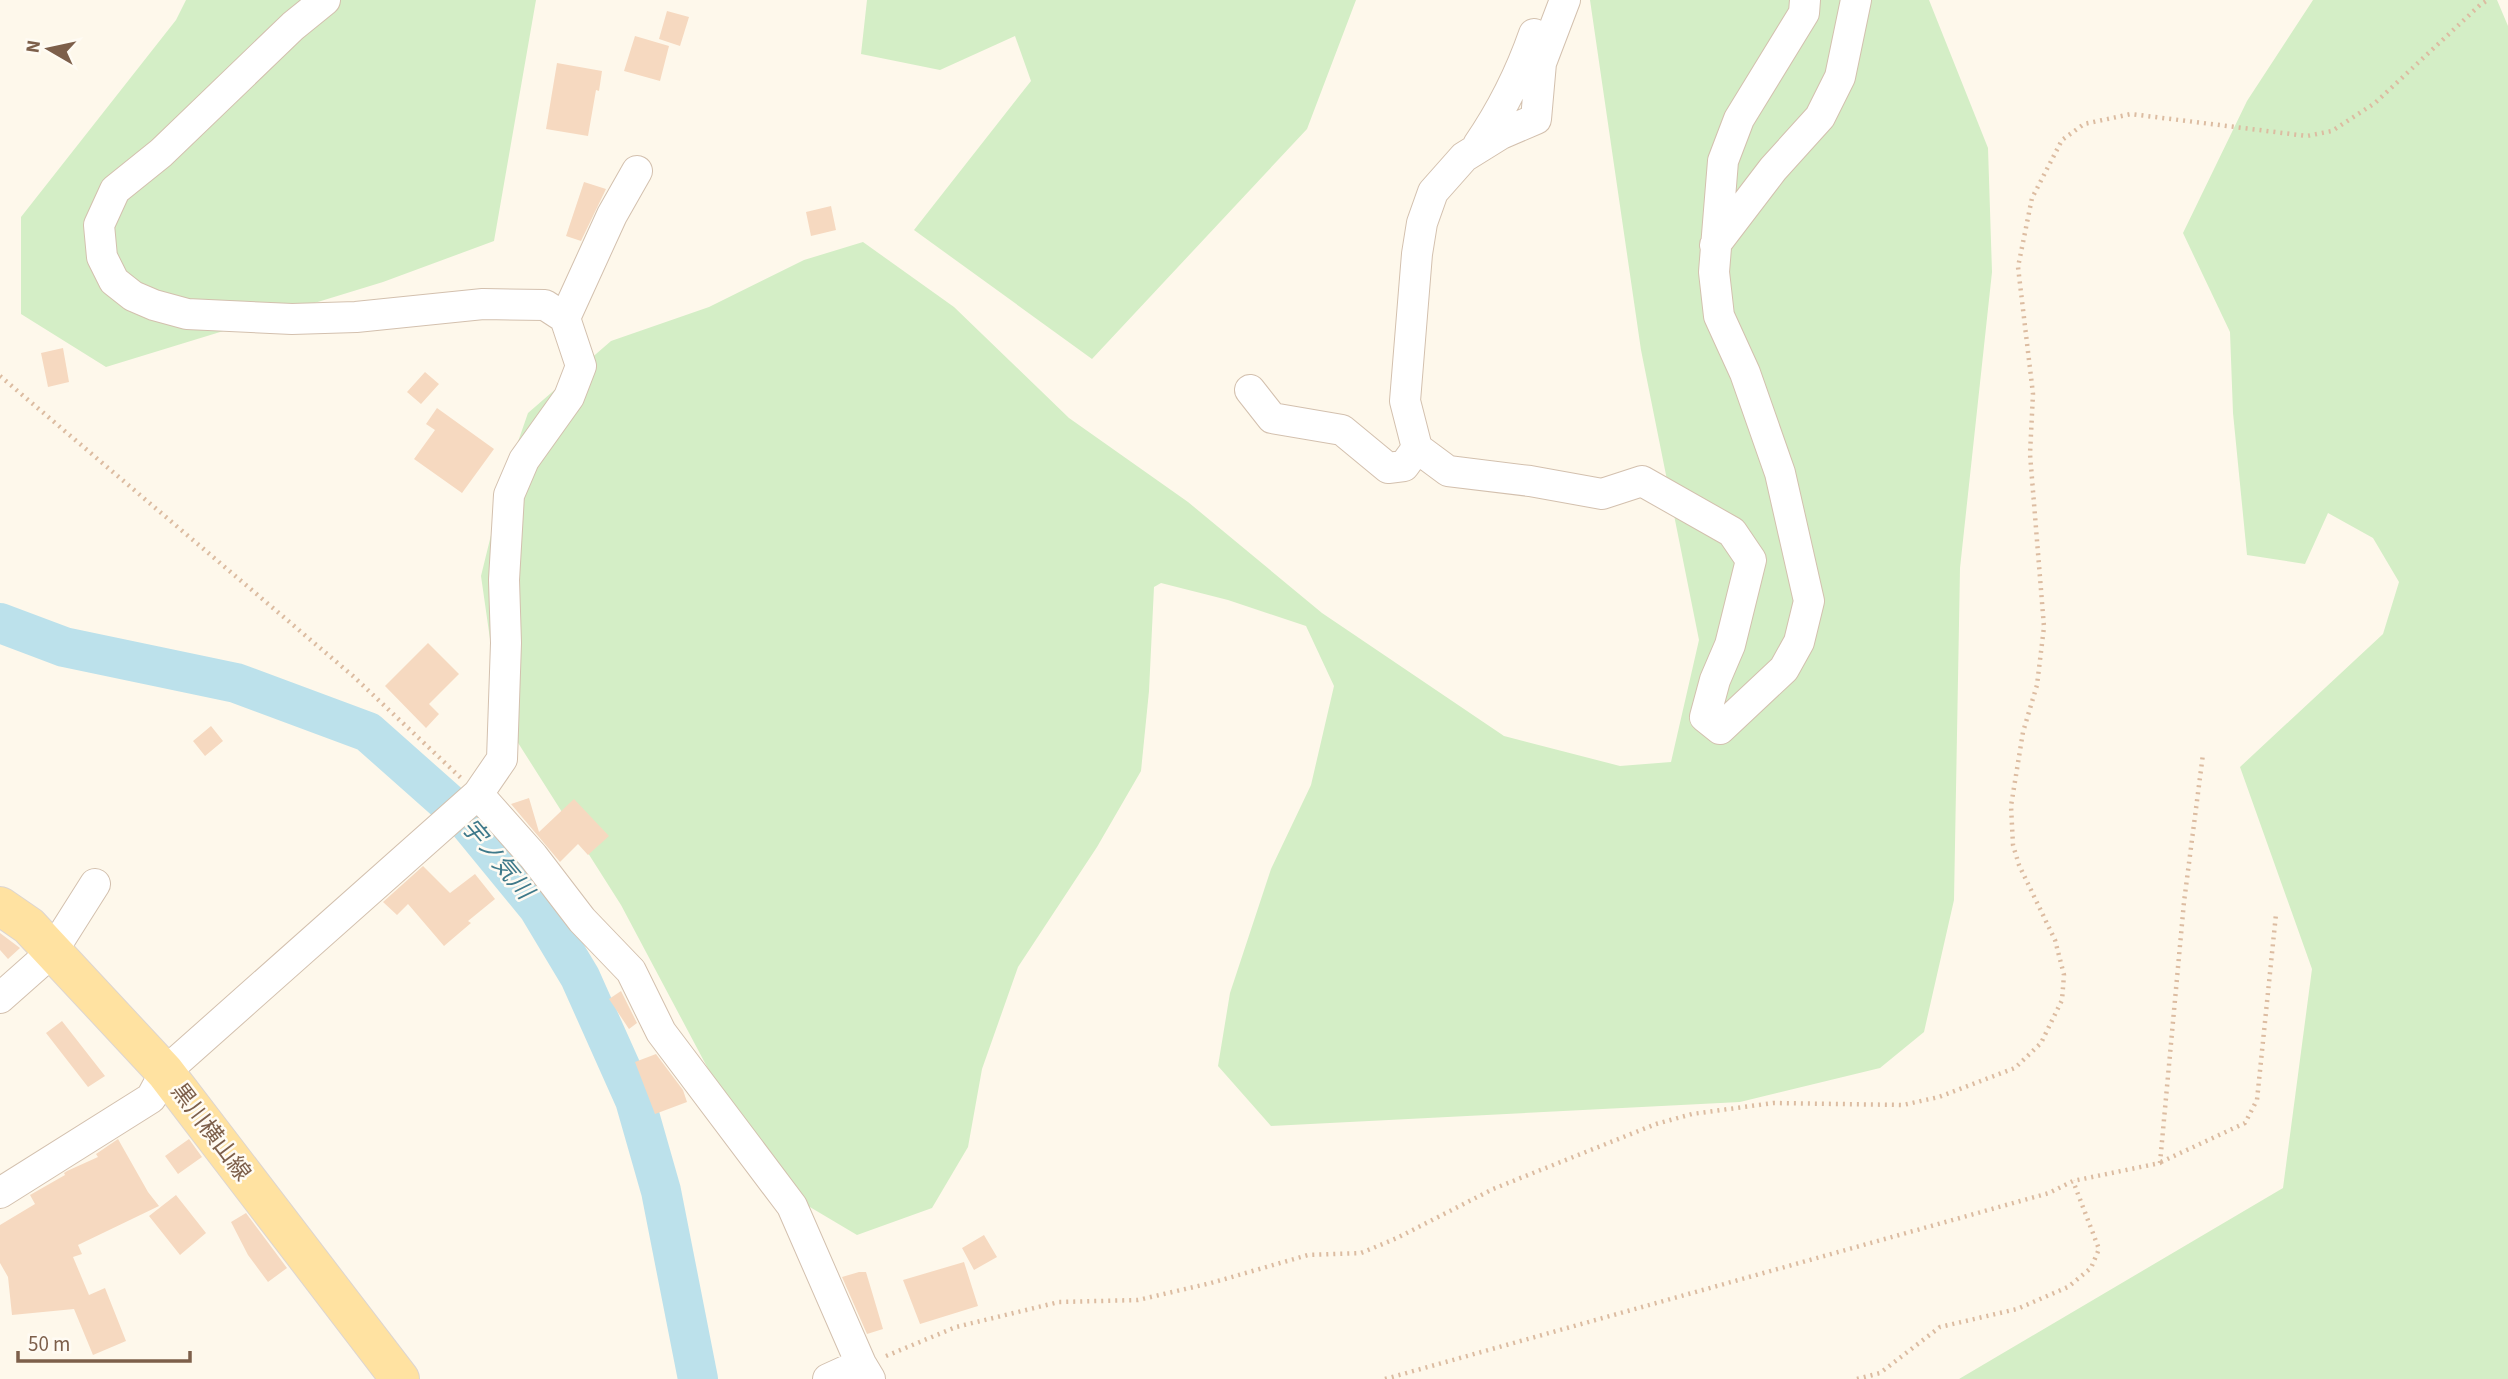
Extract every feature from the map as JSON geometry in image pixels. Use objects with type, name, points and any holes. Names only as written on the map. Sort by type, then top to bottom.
[{"type":"main road","name":"黒川横山線","points":[[0,906],[29,926],[165,1072],[400,1379]]},
{"type":"street","points":[[0,1193],[151,1098],[165,1072],[478,794],[502,759],[506,643],[504,580],[509,495],[524,460],[569,397],[582,366],[565,318],[545,305],[483,304],[356,317],[292,318],[187,314],[133,296],[114,281],[102,257],[99,225],[115,190],[161,153],[293,26],[325,0]]},
{"type":"street","points":[[1472,152],[1499,115],[1526,56],[1545,0]]},
{"type":"street","points":[[1565,0],[1541,63],[1536,119],[1501,134],[1464,157],[1433,192],[1422,223],[1417,254],[1405,401],[1417,448],[1448,471],[1530,481],[1602,494],[1642,481],[1732,532],[1751,560],[1730,645],[1715,680],[1705,717],[1720,729],[1784,669],[1799,642],[1809,601],[1780,473],[1745,373],[1718,316],[1714,272],[1723,161],[1739,119],[1804,13],[1805,0]]},
{"type":"street","points":[[1715,245],[1773,169],[1820,117],[1840,78],[1857,0]]},
{"type":"street","points":[[565,318],[612,215],[637,171]]},
{"type":"street","points":[[1250,390],[1272,418],[1342,430],[1388,468],[1404,466],[1417,448]]},
{"type":"street","points":[[478,794],[533,856],[582,920],[632,971],[662,1032],[792,1206],[866,1372],[828,1379]]},
{"type":"street","points":[[0,998],[52,952],[95,884]]},
{"type":"path","points":[[866,1372],[957,1327],[1059,1302],[1138,1300],[1308,1255],[1361,1252],[1397,1238],[1493,1189],[1656,1124],[1692,1114],[1773,1104],[1903,1105],[1939,1097],[2015,1068],[2041,1043],[2062,1000],[2064,975],[2055,940],[2019,866],[2013,845],[2011,806],[2023,732],[2037,685],[2043,628],[2030,454],[2033,394],[2018,267],[2032,198],[2062,140],[2084,124],[2131,114],[2307,136],[2332,131],[2375,103],[2488,0]]},
{"type":"path","points":[[0,376],[353,676],[478,794]]},
{"type":"path","points":[[2160,1163],[2184,902],[2203,754]]},
{"type":"path","points":[[1385,1379],[2049,1193],[2073,1181],[2160,1163],[2245,1123],[2257,1100],[2276,914]]},
{"type":"path","points":[[1857,1379],[1880,1373],[1940,1327],[2017,1309],[2068,1287],[2091,1268],[2099,1249],[2073,1181]]},
{"type":"green space","points":[[186,0],[536,0],[494,241],[383,282],[106,367],[21,314],[21,217],[176,20]]},
{"type":"green space","points":[[867,0],[1356,0],[1307,129],[1092,359],[914,230],[1031,81],[1015,36],[940,70],[861,54]]},
{"type":"green space","points":[[1590,0],[1929,0],[1988,148],[1992,272],[1960,568],[1954,900],[1924,1032],[1880,1068],[1740,1102],[1271,1126],[1218,1066],[1230,993],[1271,869],[1311,785],[1334,686],[1306,626],[1228,600],[1161,583],[1154,587],[1149,691],[1141,771],[1097,847],[1018,967],[982,1069],[968,1147],[932,1208],[857,1235],[788,1194],[722,1095],[621,905],[501,716],[481,576],[504,482],[528,413],[611,341],[709,307],[804,260],[863,242],[954,307],[1069,418],[1188,502],[1322,613],[1504,736],[1620,766],[1671,762],[1699,640],[1641,350]]},
{"type":"green space","points":[[2313,0],[2497,0],[2508,26],[2508,1379],[1959,1379],[2283,1188],[2312,969],[2240,767],[2383,634],[2399,582],[2373,538],[2328,513],[2305,564],[2247,555],[2233,413],[2230,332],[2183,233],[2247,101]]},
{"type":"building","points":[[667,11],[689,17],[680,46],[659,39]]},
{"type":"building","points":[[635,36],[669,46],[660,81],[624,71]]},
{"type":"building","points":[[557,63],[602,71],[588,136],[546,129]]},
{"type":"building","points":[[584,182],[606,189],[581,241],[566,236]]},
{"type":"building","points":[[831,206],[836,230],[811,236],[806,212]]},
{"type":"building","points":[[63,348],[69,382],[48,387],[41,353]]},
{"type":"building","points":[[425,372],[439,384],[421,404],[407,392]]},
{"type":"building","points":[[437,408],[494,449],[462,493],[414,459],[435,430],[426,424]]},
{"type":"building","points":[[428,643],[459,674],[429,704],[439,714],[426,728],[385,686]]},
{"type":"building","points":[[211,726],[223,741],[205,756],[193,741]]},
{"type":"building","points":[[529,798],[539,832],[574,799],[609,836],[588,855],[578,844],[560,862],[511,804]]},
{"type":"building","points":[[423,866],[450,893],[475,874],[495,899],[468,921],[471,923],[444,946],[408,904],[397,915],[383,902]]},
{"type":"building","points":[[0,933],[20,948],[8,959],[0,950]]},
{"type":"building","points":[[621,991],[637,1023],[629,1029],[609,999]]},
{"type":"building","points":[[62,1021],[105,1076],[88,1087],[46,1033]]},
{"type":"building","points":[[656,1054],[683,1090],[687,1102],[655,1114],[635,1062]]},
{"type":"building","points":[[118,1139],[159,1206],[78,1245],[82,1254],[73,1257],[89,1295],[105,1288],[126,1341],[93,1355],[74,1309],[12,1315],[8,1277],[0,1263],[0,1225],[35,1204],[30,1195],[65,1175],[67,1171],[98,1157],[96,1154]]},
{"type":"building","points":[[189,1139],[202,1157],[178,1174],[165,1156]]},
{"type":"building","points":[[176,1195],[206,1233],[180,1255],[149,1216]]},
{"type":"building","points":[[246,1213],[287,1268],[268,1282],[248,1255],[231,1222]]},
{"type":"building","points":[[984,1235],[997,1257],[974,1270],[962,1248]]},
{"type":"building","points":[[964,1262],[978,1306],[920,1324],[903,1280]]},
{"type":"building","points":[[866,1272],[883,1329],[867,1334],[842,1277]]},
{"type":"waterway","name":"宇ノ気川","points":[[0,623],[64,647],[236,683],[368,732],[465,818],[538,907],[580,977],[635,1100],[661,1191],[698,1379]]}]
